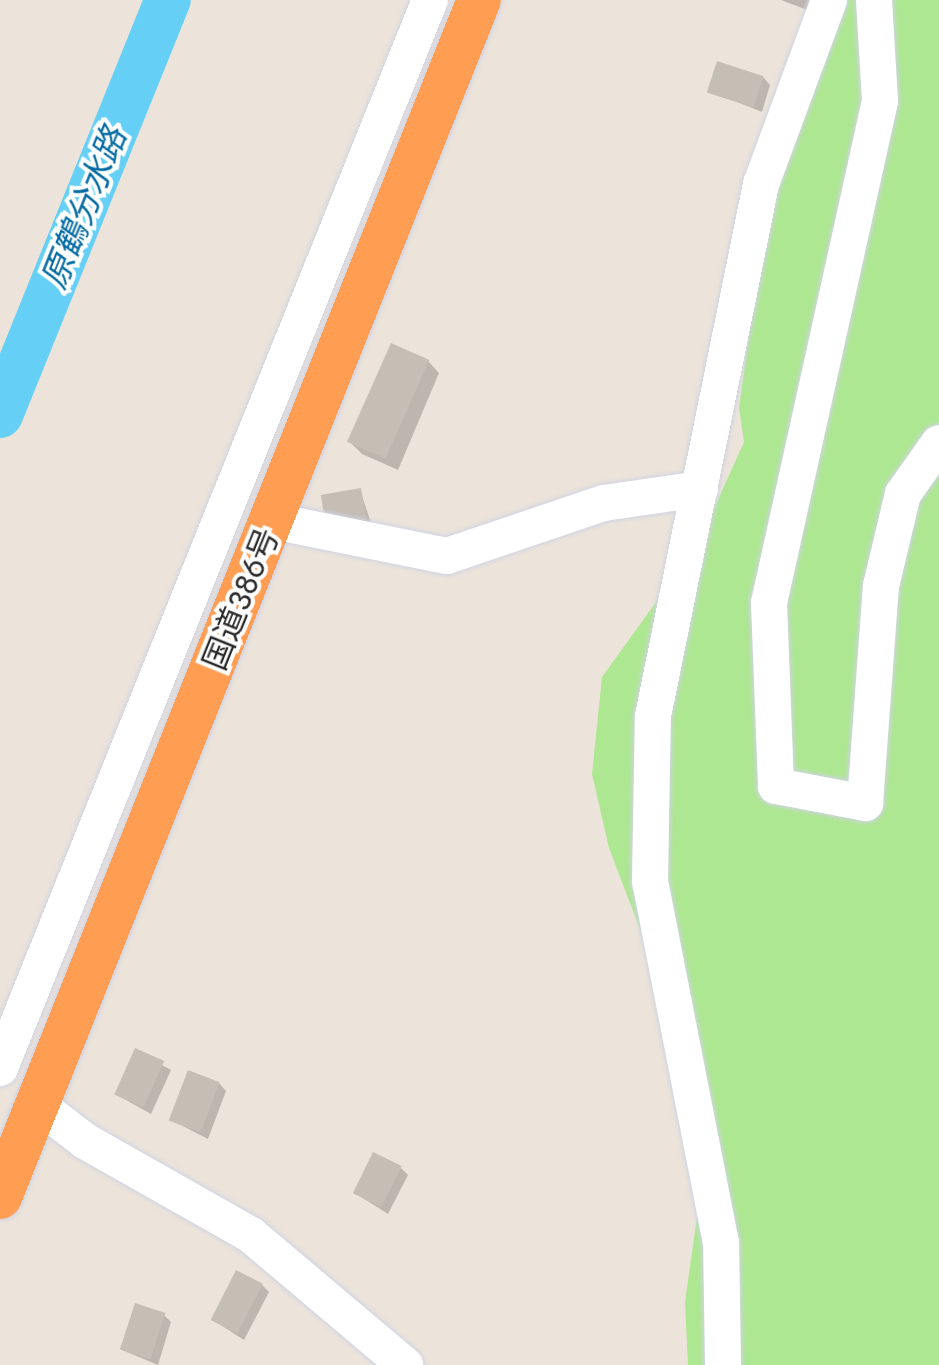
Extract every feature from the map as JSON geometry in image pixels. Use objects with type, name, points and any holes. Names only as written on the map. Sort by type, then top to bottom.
[{"type":"highway","name":"国道386号","points":[[0,1197],[479,0]]},
{"type":"street","points":[[0,1068],[430,0]]},
{"type":"street","points":[[723,1365],[721,1243],[650,881],[646,816],[653,716],[761,184],[829,0]]},
{"type":"street","points":[[874,0],[880,101],[769,603],[776,786],[865,803],[881,586],[903,494],[939,443]]},
{"type":"street","points":[[273,521],[447,556],[604,503],[700,489]]},
{"type":"street","points":[[37,1104],[85,1141],[251,1235],[405,1365]]},
{"type":"green space","points":[[822,0],[939,0],[939,1365],[688,1365],[685,1302],[698,1210],[643,937],[609,848],[592,774],[602,677],[698,544],[744,442],[739,408],[758,266]]},
{"type":"building","points":[[717,61],[764,76],[753,108],[707,92]]},
{"type":"building","points":[[391,343],[429,360],[385,459],[347,442]]},
{"type":"building","points":[[361,488],[367,523],[327,531],[321,495]]},
{"type":"building","points":[[135,1048],[164,1061],[143,1108],[114,1095]]},
{"type":"building","points":[[188,1070],[220,1082],[200,1133],[169,1120]]},
{"type":"building","points":[[373,1152],[402,1166],[382,1207],[353,1193]]},
{"type":"building","points":[[236,1270],[263,1284],[237,1334],[211,1320]]},
{"type":"building","points":[[135,1303],[165,1313],[150,1359],[120,1350]]},
{"type":"waterway","name":"原鶴分水路","points":[[0,415],[168,0]]}]
